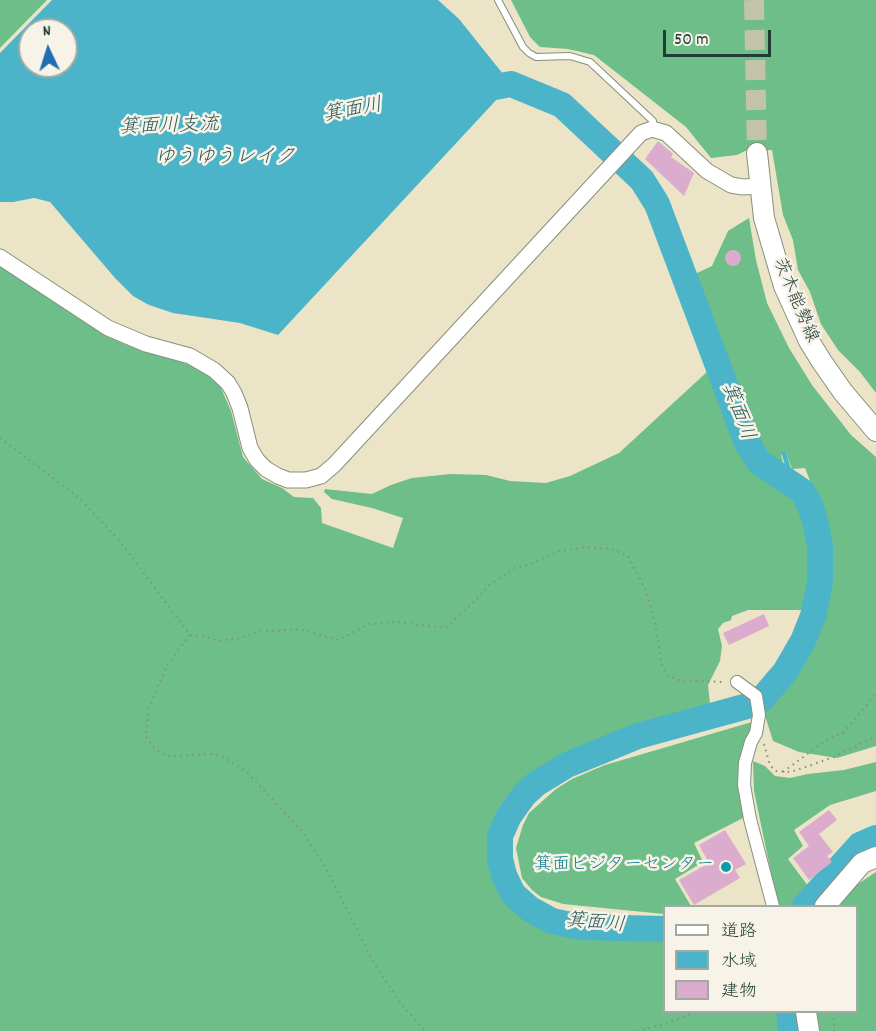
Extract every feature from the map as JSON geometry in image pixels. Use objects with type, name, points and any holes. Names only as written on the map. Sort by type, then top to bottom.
[{"type":"main road","name":"茨木能勢線","points":[[757,153],[768,234],[784,286],[804,331],[822,362],[843,392],[876,431]]},
{"type":"main road","points":[[826,905],[862,863],[876,857]]},
{"type":"main road","points":[[806,1013],[809,1031]]},
{"type":"street","points":[[4,259],[108,328],[146,344],[190,356],[214,370],[234,393],[250,448],[257,460],[278,476],[288,480],[306,480],[321,476],[334,465],[641,133],[654,129],[666,133],[707,171],[721,180],[737,187],[761,190]]},
{"type":"street","points":[[737,682],[756,696],[759,715],[756,732],[745,763],[744,785],[750,819],[773,905]]},
{"type":"lane","points":[[498,0],[523,47],[529,53],[536,57],[575,57],[590,62],[653,121],[654,129]]},
{"type":"path","points":[[0,438],[78,497],[120,542],[190,635],[219,641],[258,632],[299,629],[339,640],[369,624],[396,622],[445,628],[489,585],[515,568],[560,551],[585,547],[612,549],[628,556],[645,589],[655,622],[662,666],[668,676],[678,680],[737,682]]},
{"type":"path","points":[[190,635],[167,665],[148,710],[146,737],[155,749],[166,756],[212,754],[223,757],[247,772],[304,834],[329,874],[374,963],[401,1004],[425,1031]]},
{"type":"path","points":[[783,772],[829,738],[843,733],[876,694]]},
{"type":"path","points":[[759,715],[769,762],[773,769],[783,772],[798,771],[834,757],[876,736]]},
{"type":"path","points":[[637,1031],[665,1024],[690,1013]]},
{"type":"path","points":[[834,1013],[834,1031]]},
{"type":"green space","points":[[0,0],[47,0],[29,18],[18,18],[18,30],[0,48]]},
{"type":"green space","points":[[511,0],[876,0],[876,393],[860,372],[838,350],[821,324],[810,292],[798,270],[793,240],[783,215],[772,150],[745,151],[737,155],[711,158],[686,127],[594,55],[568,49],[540,47],[530,37]]},
{"type":"green space","points":[[749,218],[756,260],[767,303],[789,348],[812,385],[851,435],[876,457],[876,746],[837,758],[799,752],[773,741],[762,706],[792,676],[819,628],[826,592],[829,545],[825,519],[805,468],[792,469],[786,453],[781,455],[785,469],[767,457],[756,442],[712,327],[715,325],[695,274],[712,266],[728,231]]},
{"type":"green space","points":[[0,266],[102,333],[124,344],[199,368],[215,380],[221,388],[231,411],[243,457],[262,479],[282,488],[294,497],[313,498],[321,508],[322,523],[393,548],[403,518],[332,499],[324,492],[325,489],[372,494],[412,478],[451,474],[486,475],[510,481],[546,483],[570,476],[619,453],[708,371],[738,445],[747,461],[764,479],[793,498],[801,510],[811,547],[813,578],[806,610],[748,610],[732,616],[731,620],[723,623],[718,629],[722,646],[720,661],[708,685],[712,723],[593,759],[550,782],[522,807],[512,823],[507,841],[508,859],[512,876],[518,887],[529,899],[542,907],[663,922],[663,1013],[797,1013],[799,1031],[0,1031]]},
{"type":"green space","points":[[752,722],[745,817],[694,843],[703,862],[675,879],[690,905],[663,905],[663,914],[563,904],[541,897],[522,878],[516,848],[529,813],[556,789],[572,779],[605,765]]},
{"type":"green space","points":[[753,761],[765,766],[775,776],[790,778],[844,770],[876,762],[876,791],[830,805],[794,830],[803,846],[788,859],[811,890],[847,849],[858,856],[817,905],[778,905],[754,791]]},
{"type":"green space","points":[[876,872],[876,1031],[818,1031],[815,1013],[858,1013],[858,905],[839,905],[855,886]]},
{"type":"water","name":"ゆうゆうレイク","points":[[52,0],[438,0],[459,19],[511,84],[278,335],[240,323],[173,313],[149,305],[133,296],[115,278],[50,202],[34,198],[0,202],[0,53],[18,35],[18,78],[78,78],[78,18],[34,18]]},
{"type":"building","points":[[658,141],[673,154],[671,157],[694,173],[684,196],[645,159]]},
{"type":"building","points":[[730,250],[736,250],[741,258],[739,264],[730,266],[725,261],[725,255]]},
{"type":"building","points":[[764,614],[769,626],[729,645],[723,633]]},
{"type":"building","points":[[829,810],[837,820],[819,834],[833,852],[827,856],[832,862],[809,880],[793,858],[809,846],[799,832]]},
{"type":"building","name":"箕面ビジターセンター","points":[[725,830],[746,864],[735,870],[740,878],[694,905],[679,880],[709,863],[699,845]]},
{"type":"waterway","name":"箕面川","points":[[479,90],[511,84],[562,105],[642,180],[657,204],[747,443],[759,462],[802,491],[815,521],[820,545],[820,583],[813,616],[803,641],[785,672],[761,700],[751,705],[638,736],[567,765],[536,784],[524,795],[509,816],[500,836],[500,859],[504,875],[513,894],[530,909],[552,921],[580,927],[663,929]]},
{"type":"waterway","points":[[784,454],[793,483]]},
{"type":"waterway","points":[[806,905],[860,845],[876,838]]},
{"type":"waterway","name":"箕面川","points":[[789,1013],[791,1031]]},
{"type":"tunnel","points":[[754,0],[757,153]]},
{"type":"place","name":"箕面ビジターセンター","points":[[726,867]]},
{"type":"water label","name":"箕面川支流","points":[[169,128]]}]
